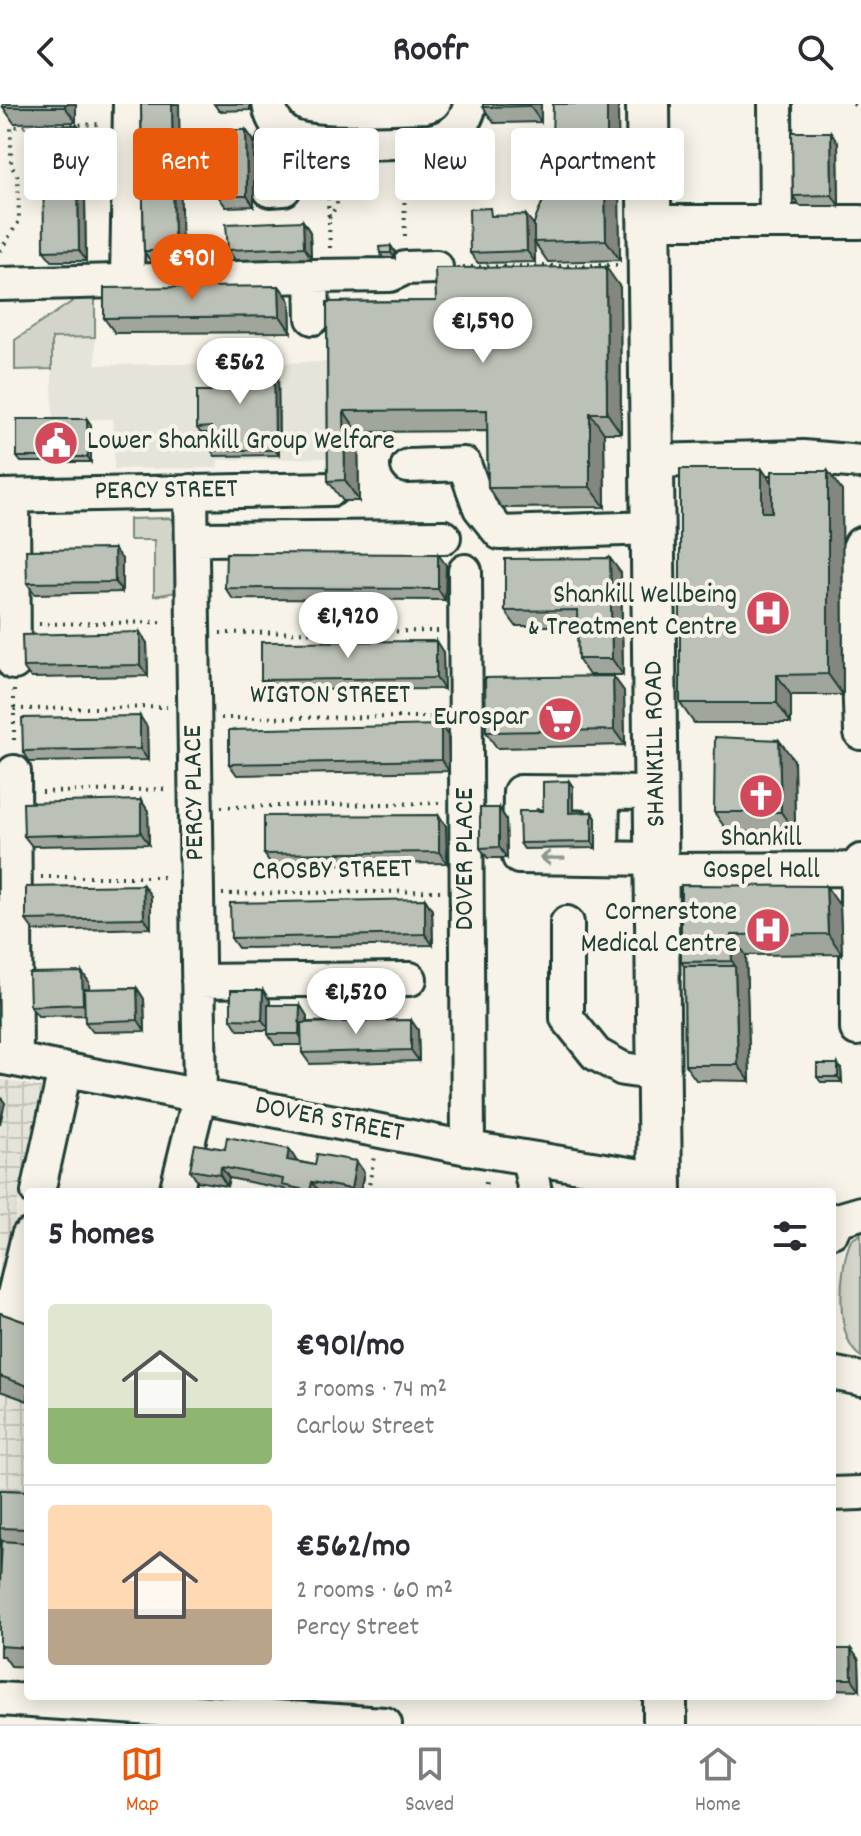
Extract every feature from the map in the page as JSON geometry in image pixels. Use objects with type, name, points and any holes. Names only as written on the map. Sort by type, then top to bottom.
[{"type":"main road","name":"SHANKILL ROAD","points":[[648,104],[660,1186]]},
{"type":"main road","points":[[665,1700],[665,1724]]},
{"type":"street","points":[[458,128],[470,104]]},
{"type":"street","points":[[775,104],[776,222]]},
{"type":"street","points":[[127,280],[130,114]]},
{"type":"street","points":[[283,123],[395,147]]},
{"type":"street","points":[[649,222],[861,222]]},
{"type":"street","points":[[0,284],[418,272]]},
{"type":"street","points":[[313,318],[321,276]]},
{"type":"street","points":[[653,461],[803,457],[861,462]]},
{"type":"street","points":[[408,466],[464,464],[480,508],[500,533],[654,528]]},
{"type":"street","name":"PERCY STREET","points":[[6,496],[332,489]]},
{"type":"street","name":"PERCY PLACE","points":[[177,1188],[200,1095],[191,491]]},
{"type":"street","points":[[6,496],[14,663]]},
{"type":"street","name":"PERCY STREET","points":[[192,539],[444,537]]},
{"type":"street","points":[[861,544],[855,557],[861,733]]},
{"type":"street","name":"DOVER PLACE","points":[[465,571],[468,1148]]},
{"type":"street","points":[[8,1058],[15,877],[14,782]]},
{"type":"street","points":[[657,793],[520,792],[519,857],[602,858],[658,865],[860,868]]},
{"type":"street","points":[[602,858],[603,793]]},
{"type":"street","points":[[857,1029],[861,861]]},
{"type":"street","points":[[567,923],[567,1018],[596,1054],[623,1069],[659,1074]]},
{"type":"street","points":[[198,981],[410,979]]},
{"type":"street","name":"DOVER STREET","points":[[8,1058],[468,1148],[528,1181],[660,1186]]},
{"type":"street","points":[[39,1188],[65,1070]]},
{"type":"street","points":[[836,1222],[861,1213]]},
{"type":"street","points":[[19,1319],[24,1273]]},
{"type":"street","points":[[836,1374],[861,1379]]},
{"type":"street","points":[[836,1494],[861,1493]]},
{"type":"street","points":[[0,1699],[24,1700]]},
{"type":"street","points":[[37,1700],[367,1714]]},
{"type":"path","points":[[853,104],[861,108]]},
{"type":"path","points":[[0,251],[19,221],[18,177],[11,165],[11,127],[130,114]]},
{"type":"path","points":[[283,123],[318,169],[328,198],[329,218],[321,276]]},
{"type":"path","points":[[329,218],[337,200]]},
{"type":"path","points":[[420,200],[418,272],[626,265]]},
{"type":"path","points":[[14,625],[466,631]]},
{"type":"path","points":[[14,663],[14,782],[196,798],[467,802]]},
{"type":"path","name":"WIGTON STREET","points":[[14,709],[466,717]]},
{"type":"path","name":"CROSBY STREET","points":[[15,877],[467,891]]},
{"type":"path","points":[[369,1188],[378,1130]]},
{"type":"shaded area","points":[[79,297],[95,297],[95,337],[52,338],[52,369],[15,370],[15,340]]},
{"type":"shaded area","points":[[95,337],[96,365],[330,362],[331,458],[218,460],[217,468],[114,469],[113,419],[53,420],[51,338]]},
{"type":"shaded area","points":[[169,518],[178,522],[177,592],[154,596],[154,540],[129,540],[129,519]]},
{"type":"shaded area","points":[[0,1079],[41,1087],[0,1293]]},
{"type":"shaded area","points":[[861,1234],[861,1357],[846,1335],[841,1302],[847,1252],[851,1240]]},
{"type":"shaded area","points":[[0,1329],[24,1338],[24,1506],[0,1505]]},
{"type":"building","points":[[3,104],[65,104],[65,107],[3,107]]},
{"type":"building","points":[[141,104],[172,104],[172,128],[141,128]]},
{"type":"building","points":[[483,104],[530,104],[530,106],[483,107]]},
{"type":"building","points":[[553,104],[607,104],[607,128],[552,128]]},
{"type":"building","points":[[77,125],[77,128],[43,128]]},
{"type":"building","points":[[238,130],[246,130],[247,196],[238,196]]},
{"type":"building","points":[[792,132],[831,132],[832,195],[793,196]]},
{"type":"building","points":[[44,200],[78,200],[79,250],[44,251]]},
{"type":"building","points":[[143,200],[173,200],[174,251],[144,251]]},
{"type":"building","points":[[543,200],[605,200],[606,240],[534,242],[534,223]]},
{"type":"building","points":[[490,208],[491,216],[526,215],[527,251],[470,253],[469,209]]},
{"type":"building","points":[[303,221],[304,247],[228,250],[226,224]]},
{"type":"building","points":[[391,246],[391,253],[380,253],[379,247]]},
{"type":"building","points":[[606,267],[607,413],[590,413],[590,487],[488,488],[487,410],[344,411],[345,480],[328,481],[327,302],[436,301],[435,268]]},
{"type":"building","points":[[279,286],[280,316],[104,318],[104,288]]},
{"type":"building","points":[[274,360],[275,450],[211,450],[211,427],[197,428],[197,391],[211,391],[211,361]]},
{"type":"building","name":"Lower Shankill Group Welfare","points":[[17,419],[87,419],[88,457],[17,457]]},
{"type":"building","name":"Shankill Wellbeing & Treatment Centre","points":[[680,469],[762,469],[762,512],[772,512],[772,471],[828,471],[828,674],[777,675],[777,703],[680,703]]},
{"type":"building","points":[[114,549],[115,582],[27,583],[26,550]]},
{"type":"building","points":[[226,553],[438,554],[438,589],[225,588]]},
{"type":"building","points":[[610,558],[612,659],[578,659],[577,610],[505,611],[505,559]]},
{"type":"building","points":[[140,632],[140,665],[23,667],[22,635]]},
{"type":"building","points":[[436,641],[436,678],[261,680],[261,642]]},
{"type":"building","name":"Eurospar","points":[[613,676],[614,730],[486,732],[485,678]]},
{"type":"building","points":[[140,716],[140,749],[23,751],[22,718]]},
{"type":"building","points":[[441,725],[441,760],[229,764],[229,730]]},
{"type":"building","points":[[715,737],[779,740],[781,812],[714,812]]},
{"type":"building","points":[[569,781],[569,813],[592,812],[592,842],[520,843],[519,811],[543,811],[543,782]]},
{"type":"building","points":[[141,800],[141,833],[24,836],[23,803]]},
{"type":"building","points":[[480,808],[499,808],[499,847],[480,848]]},
{"type":"building","points":[[439,815],[439,852],[264,854],[264,816]]},
{"type":"building","points":[[143,885],[144,918],[26,920],[26,887]]},
{"type":"building","points":[[681,885],[826,886],[828,934],[731,935],[732,961],[681,962]]},
{"type":"building","points":[[425,899],[425,934],[231,938],[230,903]]},
{"type":"building","points":[[684,966],[735,966],[738,1065],[685,1065]]},
{"type":"building","points":[[82,972],[83,1004],[30,1006],[29,973]]},
{"type":"building","points":[[137,988],[138,1020],[85,1022],[84,989]]},
{"type":"building","points":[[231,990],[263,990],[262,1020],[231,1019]]},
{"type":"building","points":[[268,1005],[300,1005],[299,1034],[268,1034]]},
{"type":"building","points":[[411,1020],[411,1050],[302,1053],[301,1023]]},
{"type":"building","points":[[817,1064],[838,1064],[838,1077],[817,1077]]},
{"type":"building","points":[[227,1137],[289,1149],[287,1160],[315,1165],[317,1154],[356,1161],[351,1188],[312,1182],[311,1188],[296,1188],[282,1185],[283,1179],[221,1167],[220,1175],[190,1170],[195,1144],[225,1149]]},
{"type":"building","points":[[0,1313],[24,1322],[24,1385],[0,1376]]},
{"type":"building","points":[[0,1490],[24,1491],[24,1529],[0,1528]]},
{"type":"building","points":[[2,1541],[24,1543],[24,1648],[0,1646]]},
{"type":"building","points":[[836,1649],[851,1649],[852,1679],[836,1679]]},
{"type":"place","name":"Lower Shankill Group Welfare","points":[[56,443]]},
{"type":"place","name":"Shankill Wellbeing & Treatment Centre","points":[[768,613]]},
{"type":"place","name":"Eurospar","points":[[560,719]]},
{"type":"place","name":"Shankill Gospel Hall","points":[[761,796]]},
{"type":"place","name":"Cornerstone Medical Centre","points":[[768,930]]}]
